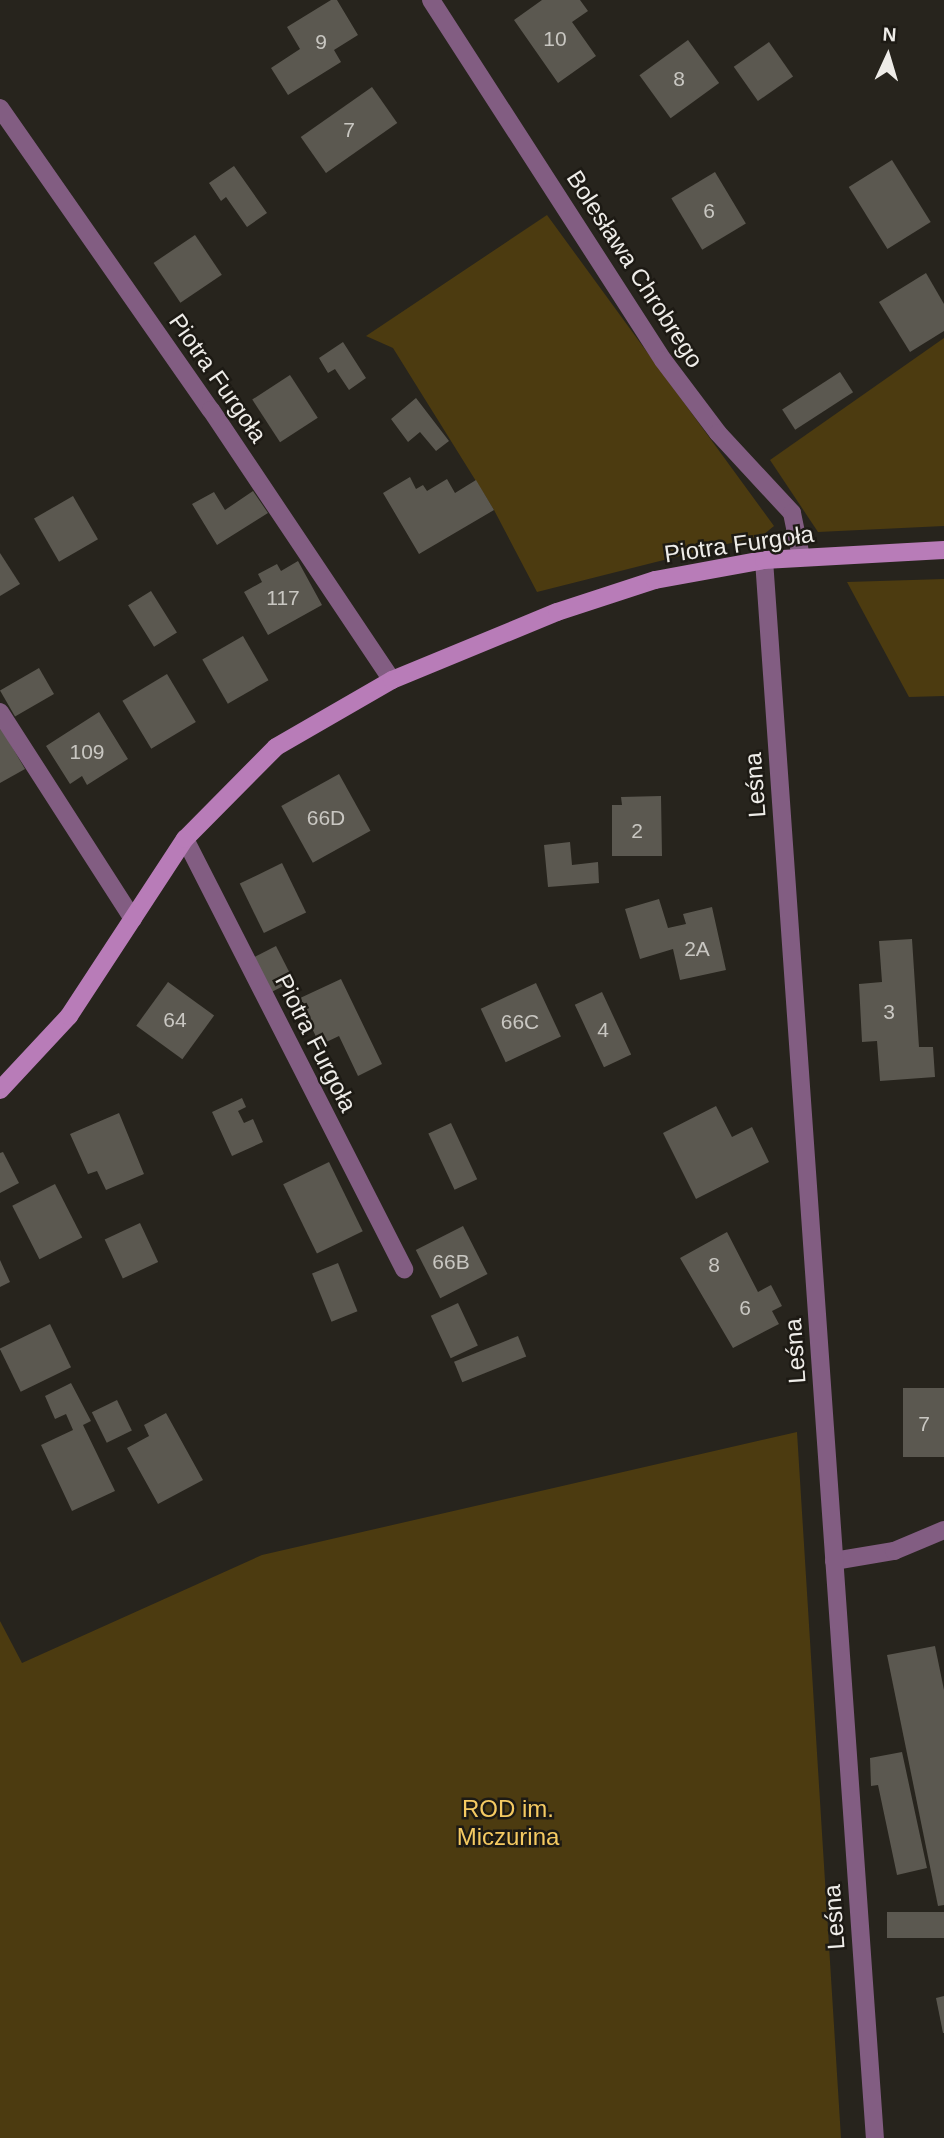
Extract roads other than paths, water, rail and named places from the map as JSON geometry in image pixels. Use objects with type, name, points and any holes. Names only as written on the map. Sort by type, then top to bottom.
[{"type":"street","name":"Bolesława Chrobrego","points":[[431,0],[663,360],[718,433],[792,513],[801,557]]},
{"type":"street","name":"Piotra Furgoła","points":[[0,108],[211,410],[392,680]]},
{"type":"street","name":"Piotra Furgoła","points":[[0,1090],[69,1016],[185,839],[276,747],[392,680],[604,595],[701,570],[764,560],[944,550]]},
{"type":"street","name":"Leśna","points":[[764,560],[875,2138]]},
{"type":"street","points":[[0,712],[133,919]]},
{"type":"street","name":"Piotra Furgoła","points":[[185,839],[404,1269]]},
{"type":"street","points":[[834,1561],[894,1551],[944,1530]]},
{"type":"park label","name":"ROD im. Miczurina","points":[[508,1823]]}]
